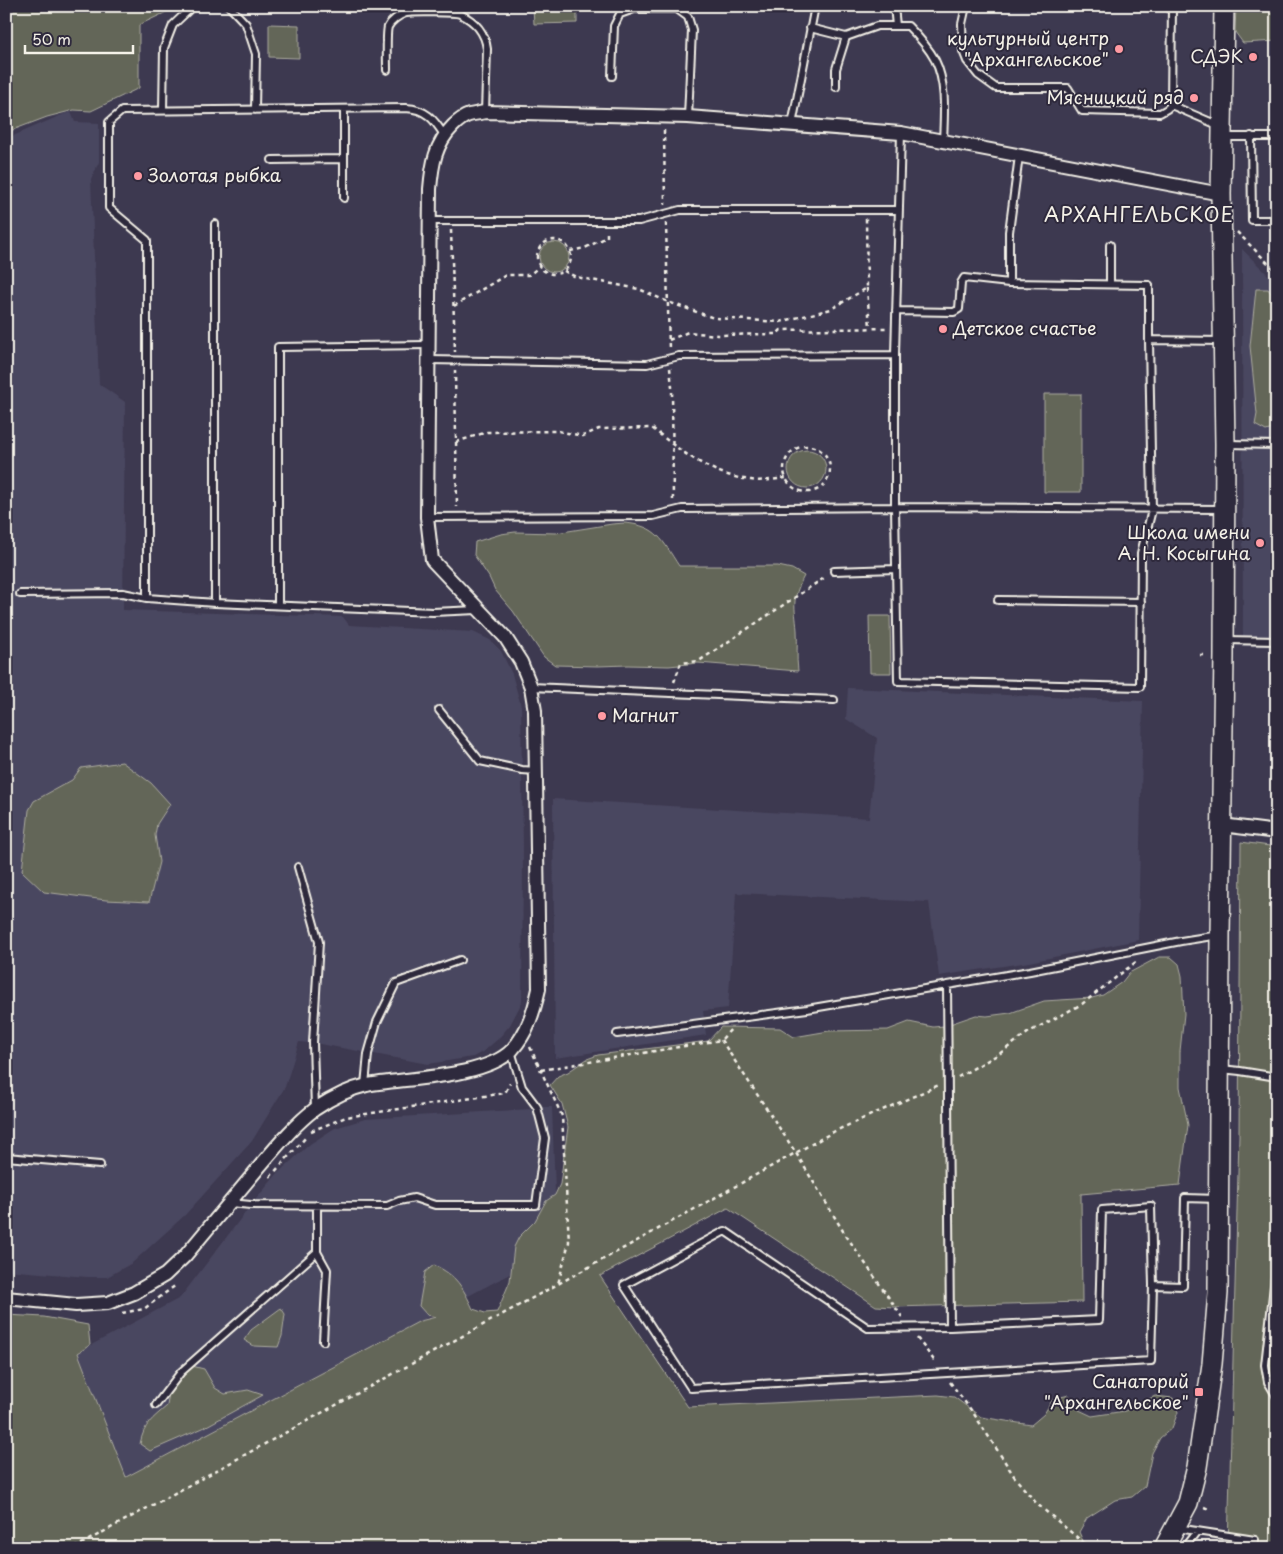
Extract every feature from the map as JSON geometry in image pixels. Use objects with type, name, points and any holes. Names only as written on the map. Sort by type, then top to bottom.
[{"type":"street","points":[[1164,1548],[1188,1502],[1197,1467],[1204,1429],[1218,1293],[1225,509],[1221,194],[1224,6]]},
{"type":"street","points":[[6,1298],[76,1305],[108,1303],[134,1293],[165,1275],[185,1256],[292,1129],[315,1109],[338,1096],[365,1085],[446,1075],[490,1064],[511,1051],[524,1034],[534,1013],[539,988],[535,711],[531,687],[521,662],[505,637],[477,610],[432,560],[427,517],[431,174],[437,148],[444,135],[457,122],[467,116],[485,112],[664,116],[901,133],[1221,194]]},
{"type":"street","points":[[1222,824],[1277,832]]},
{"type":"lane","points":[[163,110],[164,48],[173,25],[193,6]]},
{"type":"lane","points":[[229,6],[246,24],[256,54],[255,110]]},
{"type":"lane","points":[[792,124],[815,6]]},
{"type":"lane","points":[[894,6],[896,26]]},
{"type":"lane","points":[[966,6],[962,24],[963,51],[967,61],[978,75],[996,88],[1068,88],[1082,110],[1160,113],[1171,105],[1172,6]]},
{"type":"lane","points":[[612,76],[614,26],[620,14],[634,9],[677,9],[688,17],[692,30],[688,117]]},
{"type":"lane","points":[[387,70],[388,28],[396,18],[407,13],[458,13],[470,20],[481,30],[486,38],[485,112]]},
{"type":"lane","points":[[810,28],[846,37],[877,26],[908,26],[935,60],[941,76],[944,110],[943,142]]},
{"type":"lane","points":[[836,87],[836,69],[846,37]]},
{"type":"lane","points":[[1171,105],[1221,132],[1277,137]]},
{"type":"lane","points":[[344,109],[344,198]]},
{"type":"lane","points":[[147,598],[147,240],[109,208],[109,122],[122,111],[417,109],[428,114],[444,135]]},
{"type":"lane","points":[[896,312],[954,312],[959,309],[961,283],[964,278],[1009,283],[1150,285],[1152,510],[1141,553],[1140,687],[898,681],[895,355],[896,328],[896,312],[901,133]]},
{"type":"lane","points":[[1251,136],[1252,220],[1275,220]]},
{"type":"lane","points":[[1009,283],[1009,232],[1019,156]]},
{"type":"lane","points":[[272,160],[344,159]]},
{"type":"lane","points":[[429,220],[639,221],[680,210],[899,210]]},
{"type":"lane","points":[[215,224],[215,603]]},
{"type":"lane","points":[[1110,245],[1110,284]]},
{"type":"lane","points":[[1150,340],[1223,341]]},
{"type":"lane","points":[[278,606],[278,347],[429,346]]},
{"type":"lane","points":[[429,360],[647,364],[679,356],[895,355]]},
{"type":"lane","points":[[1225,444],[1277,445]]},
{"type":"lane","points":[[427,517],[653,516],[682,509],[895,506],[1152,510],[1225,509]]},
{"type":"lane","points":[[834,572],[896,569]]},
{"type":"lane","points":[[20,594],[123,593],[147,598],[215,603],[433,612],[477,610]]},
{"type":"lane","points":[[998,600],[1141,602]]},
{"type":"lane","points":[[1224,640],[1277,641]]},
{"type":"lane","points":[[531,687],[834,700]]},
{"type":"lane","points":[[439,710],[480,761],[536,771]]},
{"type":"lane","points":[[298,867],[319,942],[313,1043],[315,1109]]},
{"type":"lane","points":[[617,1034],[807,1009],[1030,971],[1220,935]]},
{"type":"lane","points":[[365,1085],[368,1054],[377,1022],[396,983],[460,960]]},
{"type":"lane","points":[[947,985],[950,1327]]},
{"type":"lane","points":[[229,1203],[386,1206],[414,1198],[435,1205],[536,1205],[545,1138],[537,1107],[522,1086],[511,1051]]},
{"type":"lane","points":[[1219,1069],[1240,1070],[1277,1077]]},
{"type":"lane","points":[[6,1157],[100,1165]]},
{"type":"lane","points":[[1152,1285],[1183,1286],[1185,1198],[1219,1198]]},
{"type":"lane","points":[[317,1205],[317,1252],[326,1270],[323,1341]]},
{"type":"lane","points":[[1150,1206],[1152,1285],[1151,1361],[691,1388],[624,1285],[725,1231],[868,1328],[950,1327],[1099,1320],[1102,1210],[1150,1206]]},
{"type":"lane","points":[[156,1405],[181,1372],[317,1252]]},
{"type":"lane","points":[[1277,1259],[1265,1365],[1268,1382],[1277,1397]]},
{"type":"lane","points":[[1269,1329],[1277,1330]]},
{"type":"lane","points":[[1176,1528],[1255,1540]]},
{"type":"lane","points":[[1184,1548],[1197,1531]]},
{"type":"path","points":[[664,116],[669,359],[672,387],[673,511]]},
{"type":"path","points":[[866,210],[870,327]]},
{"type":"path","points":[[1222,216],[1277,272]]},
{"type":"path","points":[[570,251],[585,248],[607,237],[608,221]]},
{"type":"path","points":[[553,240],[561,241],[570,251],[571,260],[567,268],[556,274],[547,272],[540,266],[537,258],[541,246],[553,240]]},
{"type":"path","points":[[454,306],[506,275],[529,275],[540,266]]},
{"type":"path","points":[[564,271],[576,277],[639,289],[668,302],[714,318],[780,322],[831,309],[868,288]]},
{"type":"path","points":[[669,340],[688,332],[717,335],[777,334],[781,330],[896,328]]},
{"type":"path","points":[[456,442],[487,432],[558,431],[583,436],[599,429],[652,428],[672,444],[713,471],[751,481],[786,478]]},
{"type":"path","points":[[804,446],[816,448],[828,460],[830,472],[828,478],[816,490],[810,492],[798,490],[786,478],[784,466],[793,450],[804,446]]},
{"type":"path","points":[[670,693],[681,664],[699,661],[834,572]]},
{"type":"path","points":[[74,1548],[835,1131],[964,1074],[999,1054],[1030,1032],[1082,1004],[1156,946]]},
{"type":"path","points":[[541,1070],[721,1040],[742,1017]]},
{"type":"path","points":[[524,1034],[562,1116],[569,1242],[558,1284]]},
{"type":"path","points":[[721,1040],[796,1152],[843,1232],[910,1328],[974,1414],[1016,1479],[1037,1504],[1090,1548]]},
{"type":"shaded area","points":[[71,112],[75,122],[99,123],[99,162],[91,179],[99,384],[125,402],[123,610],[343,617],[349,625],[473,632],[490,640],[501,651],[512,674],[521,706],[523,847],[522,1002],[510,1025],[498,1039],[484,1051],[473,1057],[428,1064],[320,1044],[299,1042],[285,1087],[252,1141],[185,1215],[132,1263],[107,1277],[6,1270],[6,139]]},
{"type":"shaded area","name":"Школа имени А. Н. Косыгина","points":[[1242,249],[1277,284],[1277,647],[1243,646]]},
{"type":"shaded area","points":[[848,688],[1143,701],[1138,940],[1029,962],[939,976],[929,902],[736,893],[728,1008],[703,1011],[706,1035],[555,1058],[553,799],[869,818],[877,738],[846,719]]},
{"type":"shaded area","points":[[552,1107],[557,1249],[126,1477],[78,1352],[180,1298],[251,1205],[278,1173],[310,1144],[335,1128],[365,1119],[531,1109]]},
{"type":"green space","points":[[6,6],[179,6],[139,25],[139,88],[91,111],[74,110],[47,117],[10,131],[6,130]]},
{"type":"green space","points":[[1236,6],[1277,6],[1277,41],[1243,43],[1235,32]]},
{"type":"green space","points":[[533,7],[577,7],[577,23],[534,24]]},
{"type":"green space","points":[[269,24],[299,25],[299,58],[269,57]]},
{"type":"green space","points":[[554,242],[560,243],[568,251],[568,263],[560,271],[554,272],[548,271],[540,263],[539,257],[540,251],[548,243]]},
{"type":"green space","points":[[1256,289],[1268,289],[1277,301],[1277,428],[1266,431],[1255,425],[1257,414],[1250,346]]},
{"type":"green space","points":[[1044,394],[1081,394],[1081,492],[1044,492]]},
{"type":"green space","points":[[807,450],[821,455],[826,469],[821,483],[807,488],[793,483],[788,469],[793,455]]},
{"type":"green space","points":[[625,523],[645,527],[652,531],[663,542],[679,566],[778,566],[792,569],[804,576],[797,591],[795,603],[798,671],[698,663],[669,666],[555,665],[544,657],[513,611],[495,590],[489,577],[474,555],[475,542],[515,532],[556,533]]},
{"type":"green space","points":[[869,616],[890,616],[891,673],[870,673]]},
{"type":"green space","points":[[122,762],[151,783],[170,804],[157,824],[155,835],[159,862],[149,902],[106,900],[44,892],[22,871],[29,810],[34,801],[72,780],[81,768]]},
{"type":"green space","points":[[1241,842],[1277,847],[1277,1548],[1228,1548],[1239,1136]]},
{"type":"green space","points":[[1159,957],[1171,957],[1179,964],[1182,976],[1184,1014],[1180,1051],[1180,1087],[1188,1125],[1180,1185],[1081,1194],[1082,1302],[876,1306],[728,1208],[600,1276],[688,1407],[938,1395],[954,1397],[981,1417],[1031,1425],[1044,1414],[1053,1399],[1069,1395],[1077,1409],[1092,1416],[1125,1411],[1155,1396],[1173,1398],[1178,1412],[1172,1428],[1160,1438],[1152,1453],[1145,1486],[1132,1497],[1115,1500],[1087,1518],[1079,1532],[1086,1548],[6,1548],[6,1315],[44,1317],[88,1325],[90,1345],[78,1353],[126,1477],[420,1321],[436,1317],[427,1315],[419,1306],[425,1272],[434,1265],[448,1273],[458,1282],[473,1309],[485,1313],[497,1312],[510,1281],[514,1247],[519,1237],[535,1221],[546,1201],[555,1195],[560,1184],[568,1127],[562,1104],[550,1085],[558,1076],[568,1072],[587,1059],[598,1055],[708,1041],[721,1027],[780,1028],[794,1037],[829,1031],[888,1030],[909,1022],[933,1027],[944,1026],[976,1015],[987,1016],[1010,1013],[1044,1001],[1092,998],[1103,995],[1122,982],[1129,973]]},
{"type":"green space","points":[[281,1308],[285,1314],[282,1336],[278,1347],[254,1346],[244,1340],[251,1330]]},
{"type":"green space","points":[[192,1366],[204,1369],[215,1388],[225,1394],[248,1390],[263,1395],[203,1428],[150,1451],[140,1444],[144,1431],[153,1418],[167,1406],[169,1393]]},
{"type":"place","name":"культурный центр \"Архангельское\"","points":[[1119,49]]},
{"type":"place","name":"СДЭК","points":[[1253,57]]},
{"type":"place","name":"Мясницкий ряд","points":[[1194,98]]},
{"type":"place","name":"Золотая рыбка","points":[[138,176]]},
{"type":"place","name":"Детское счастье","points":[[943,329]]},
{"type":"place","name":"Школа имени А. Н. Косыгина","points":[[1260,543]]},
{"type":"place","name":"Магнит","points":[[602,716]]},
{"type":"place","name":"Санаторий \"Архангельское\"","points":[[1199,1392]]},
{"type":"district","name":"АРХАНГЕЛЬСКОЕ","points":[[1139,215]]}]
